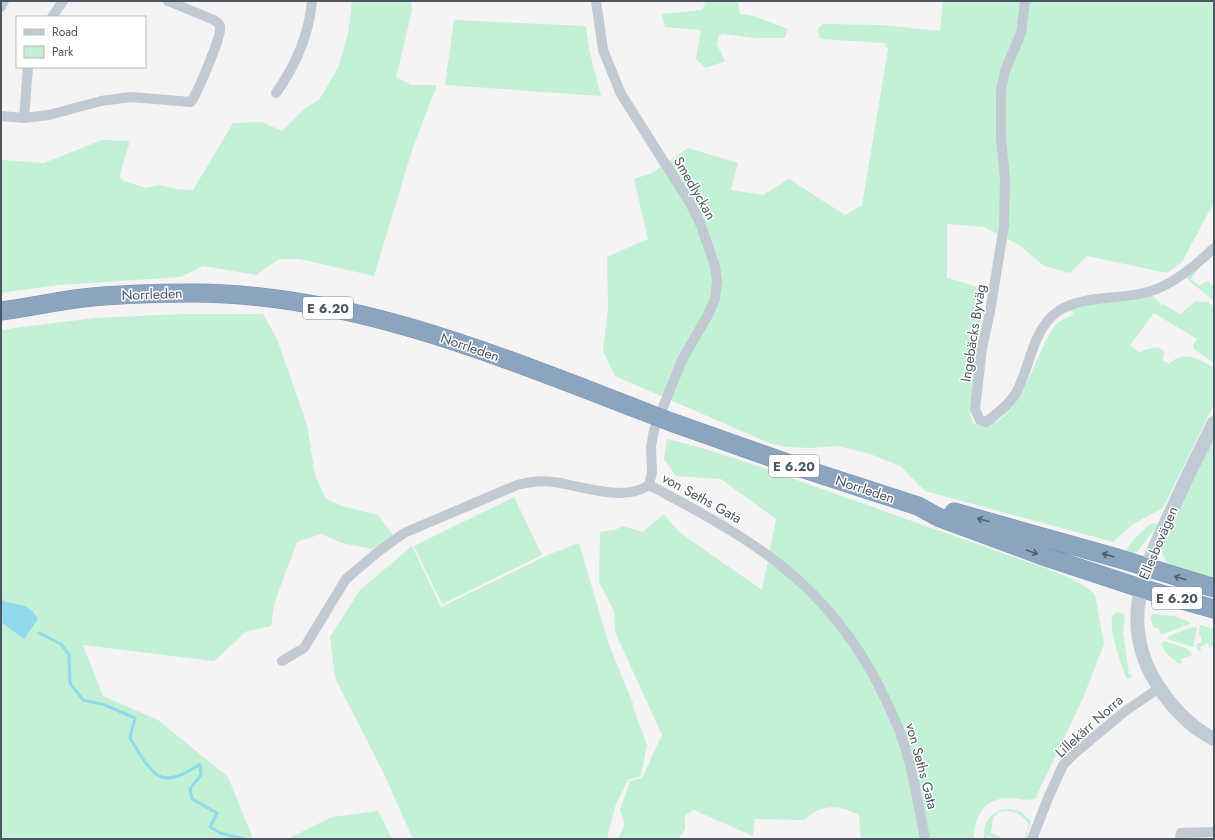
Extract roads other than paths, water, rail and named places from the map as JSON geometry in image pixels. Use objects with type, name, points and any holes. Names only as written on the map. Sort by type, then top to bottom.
[{"type":"highway","name":"Norrleden","points":[[1,311],[59,301],[137,294],[197,293],[243,296],[309,304],[390,322],[434,334],[548,374],[671,422],[807,470],[918,506],[951,511],[1068,544],[1214,588]]},
{"type":"highway","name":"Norrleden","points":[[918,506],[938,517],[1000,540],[1140,588],[1214,609]]},
{"type":"main road","name":"Ellesbovägen","points":[[1214,423],[1146,568],[1140,588],[1137,616],[1141,647],[1148,670],[1159,688],[1181,716],[1191,725],[1214,739]]},
{"type":"street","points":[[1,7],[4,1]]},
{"type":"street","points":[[53,16],[63,1]]},
{"type":"street","points":[[1,116],[24,118],[49,115],[101,101],[131,97],[191,102],[210,59],[220,30],[220,24],[214,20],[168,1]]},
{"type":"street","points":[[276,93],[298,58],[309,23],[312,1]]},
{"type":"street","name":"Smedlyckan","points":[[596,1],[603,50],[620,94],[690,203],[700,223],[716,266],[717,281],[715,299],[708,316],[682,360],[654,430],[651,447],[652,472],[649,485]]},
{"type":"street","name":"Ingebäcks Byväg","points":[[1026,1],[1021,33],[1005,70],[1001,91],[1001,138],[1005,179],[1004,226],[990,312],[982,348],[975,409],[976,415],[983,421],[990,419],[1015,395],[1038,336],[1048,320],[1054,314],[1063,308],[1080,302],[1150,291],[1176,278],[1197,263],[1214,248]]},
{"type":"street","points":[[24,118],[28,68]]},
{"type":"street","name":"von Seths Gata","points":[[282,661],[304,648],[350,575],[404,533],[516,485],[531,482],[552,481],[591,490],[611,492],[642,489],[649,485],[739,534],[792,573],[839,622],[871,671],[898,727],[909,762],[925,839]]},
{"type":"street","name":"Lillekärr Norra","points":[[1032,839],[1048,796],[1064,765],[1074,754],[1124,712],[1159,688]]},
{"type":"street","points":[[1180,838],[1181,834],[1214,832]]},
{"type":"water","points":[[1,597],[5,602],[24,606],[32,610],[38,619],[24,639],[1,622]]},
{"type":"waterway","points":[[39,633],[61,644],[69,655],[70,683],[83,700],[105,705],[135,718],[130,738],[144,761],[158,775],[165,778],[174,777],[186,773],[200,764],[201,775],[190,789],[192,799],[217,813],[210,827],[220,833],[244,839]]}]
